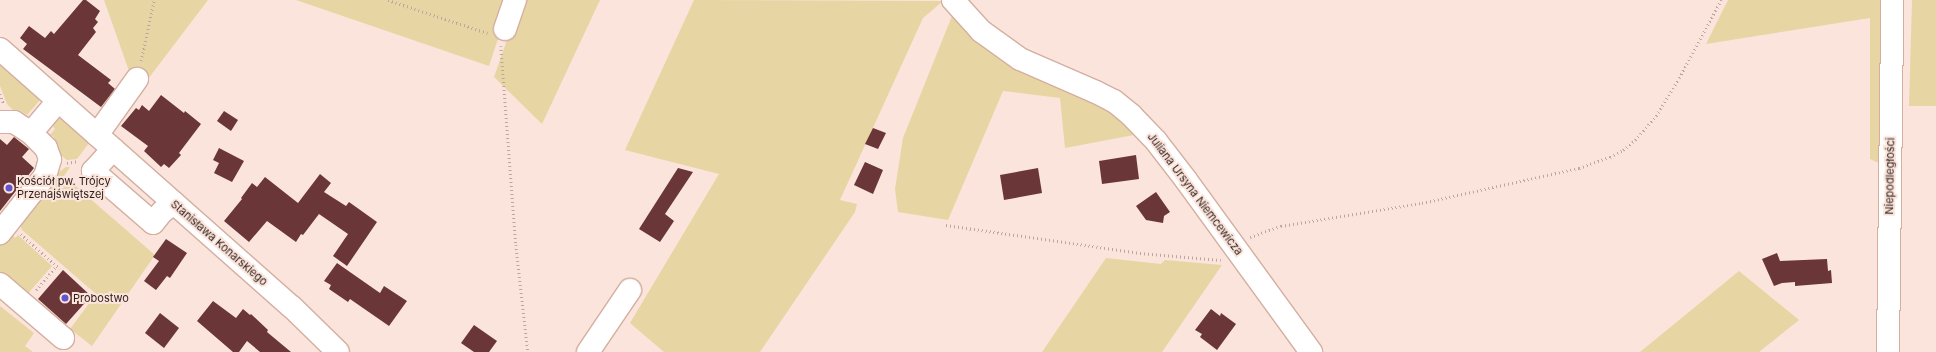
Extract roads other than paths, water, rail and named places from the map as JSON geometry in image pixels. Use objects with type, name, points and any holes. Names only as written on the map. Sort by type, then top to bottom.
[{"type":"street","points":[[503,34],[515,0]]},
{"type":"street","name":"Juliana Ursyna Niemcewicza","points":[[953,0],[981,31],[1020,59],[1114,101],[1131,115],[1156,141],[1228,252],[1311,352]]},
{"type":"street","name":"Niepodległości","points":[[1888,352],[1892,0]]},
{"type":"street","name":"Stanisława Konarskiego","points":[[0,49],[292,307],[338,352]]},
{"type":"street","points":[[137,79],[105,142],[93,171],[153,223],[162,212],[174,203]]},
{"type":"street","points":[[31,133],[58,101]]},
{"type":"street","points":[[0,122],[14,122],[31,133],[46,148],[50,159],[45,176],[4,228]]},
{"type":"street","points":[[0,284],[64,338]]},
{"type":"street","points":[[588,352],[630,290]]},
{"type":"place","name":"Kościół pw. Trójcy Przenajświętszej","points":[[9,188]]},
{"type":"place","name":"Probostwo","points":[[65,298]]}]
